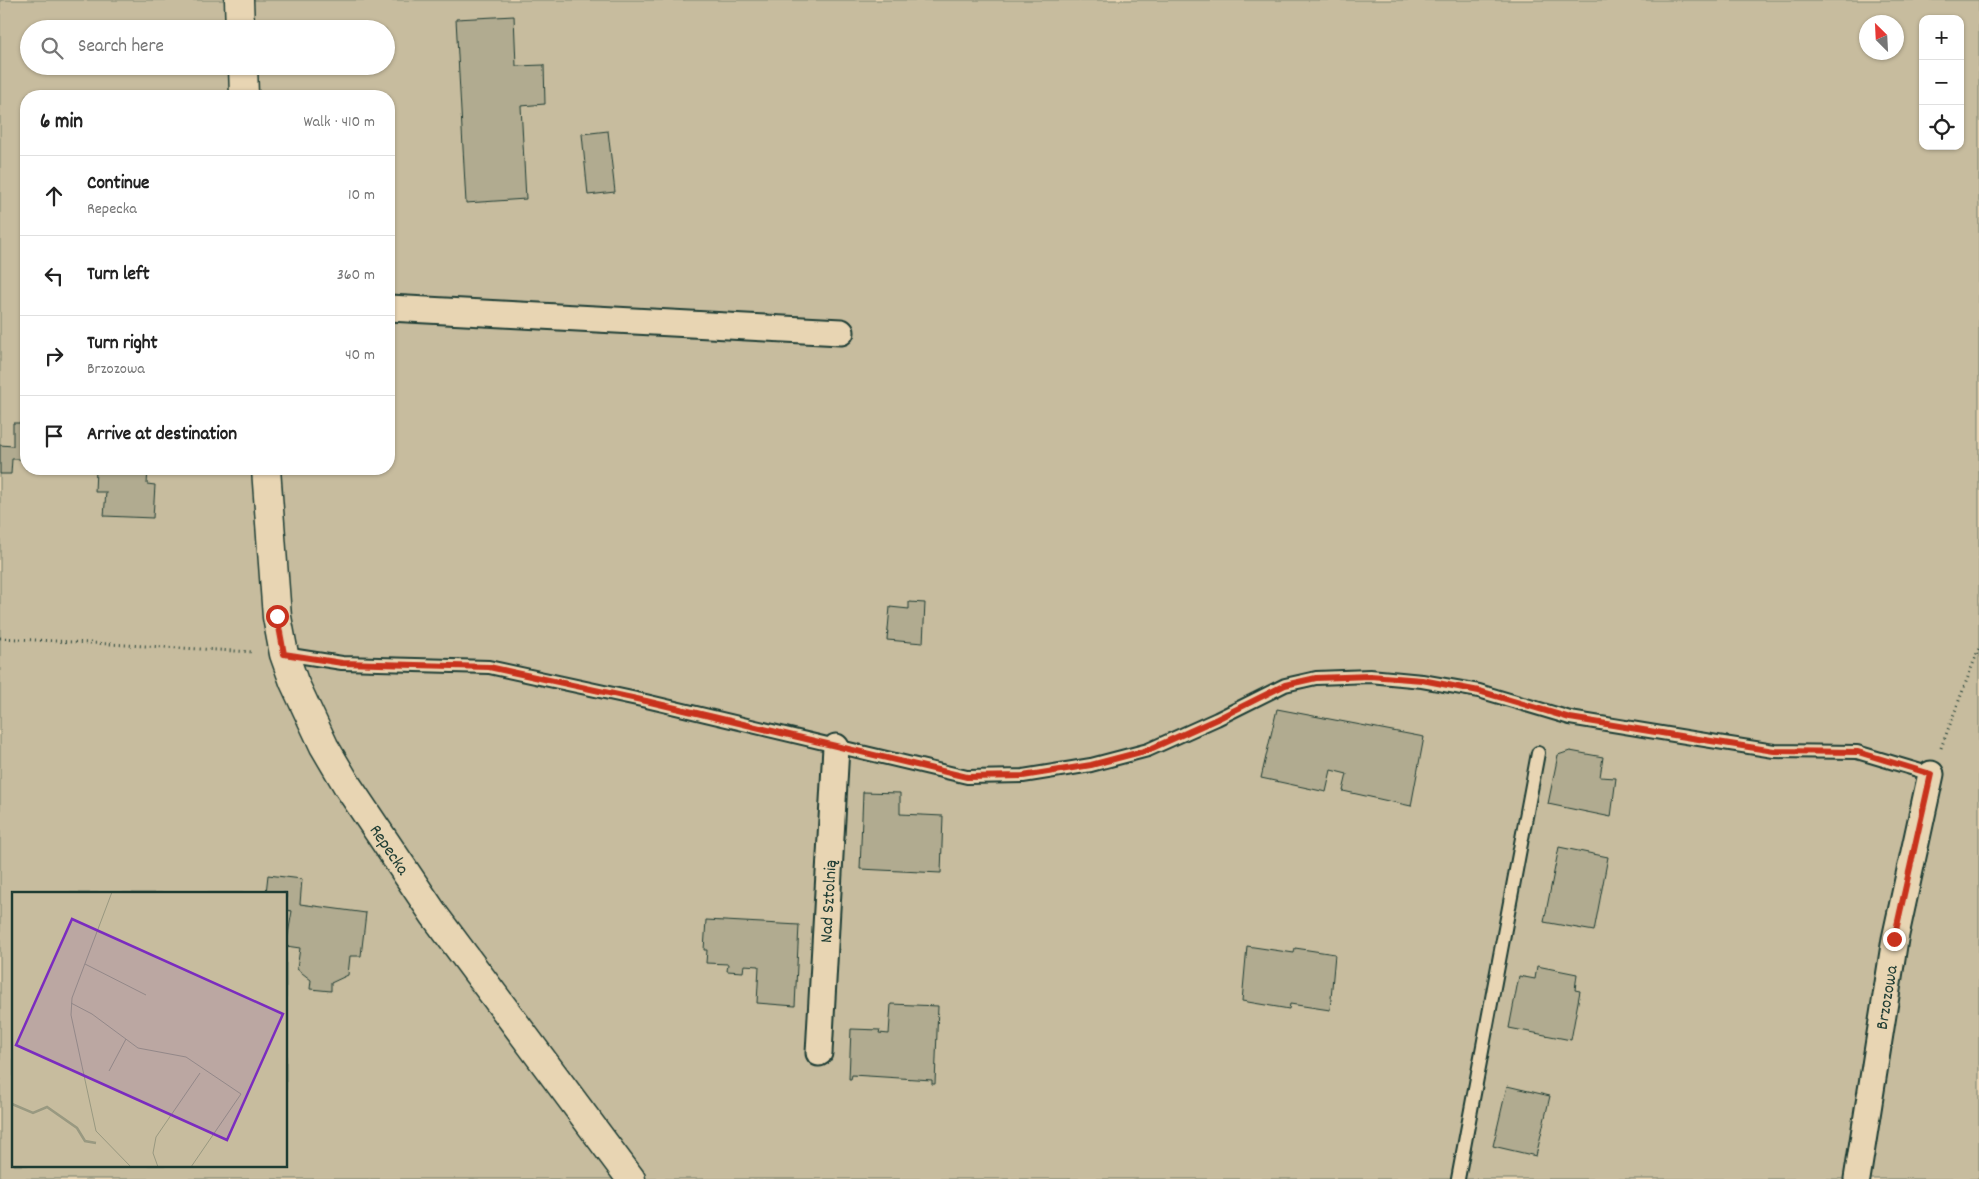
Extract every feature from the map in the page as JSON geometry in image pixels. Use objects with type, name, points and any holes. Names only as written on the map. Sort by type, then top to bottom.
[{"type":"street","points":[[239,0],[240,20]]},
{"type":"street","points":[[243,75],[244,90]]},
{"type":"street","points":[[395,308],[841,332]]},
{"type":"street","name":"Repecka","points":[[266,475],[277,616],[284,654],[311,720],[347,785],[435,916],[631,1179]]},
{"type":"street","name":"Nad Sztolnią","points":[[819,1053],[836,747]]},
{"type":"street","name":"Brzozowa","points":[[1857,1179],[1894,939],[1931,774]]},
{"type":"lane","points":[[284,654],[342,663],[489,667],[646,701],[967,777],[1023,776],[1091,765],[1148,750],[1217,719],[1285,685],[1316,678],[1370,676],[1422,680],[1479,691],[1570,718],[1735,745],[1774,751],[1858,752],[1931,774]]},
{"type":"lane","points":[[1458,1179],[1538,753]]},
{"type":"path","points":[[0,638],[284,654]]},
{"type":"path","points":[[1931,774],[1979,648]]},
{"type":"shaded area","points":[[0,0],[1979,0],[1979,1179],[0,1179]]},
{"type":"building","points":[[514,16],[516,66],[544,65],[545,104],[521,106],[526,199],[466,203],[456,19]]},
{"type":"building","points":[[608,131],[615,192],[588,195],[582,134]]},
{"type":"building","points":[[13,423],[20,423],[20,459],[12,459],[11,474],[0,474],[0,445],[13,446]]},
{"type":"building","points":[[96,475],[148,475],[147,484],[155,485],[153,518],[104,516],[106,492],[95,492]]},
{"type":"building","points":[[909,602],[925,603],[923,643],[887,640],[890,607],[909,609]]},
{"type":"building","points":[[1277,709],[1424,737],[1411,806],[1343,791],[1347,774],[1331,770],[1326,792],[1261,778]]},
{"type":"building","points":[[1570,751],[1603,757],[1600,777],[1616,778],[1611,817],[1548,804],[1558,755]]},
{"type":"building","points":[[863,792],[900,793],[900,814],[943,816],[941,873],[860,869]]},
{"type":"building","points":[[1559,847],[1608,857],[1594,931],[1544,922]]},
{"type":"building","points":[[268,875],[302,879],[300,904],[366,913],[361,956],[350,956],[348,975],[331,983],[331,991],[310,989],[311,980],[297,969],[300,948],[288,946],[292,911],[288,910],[288,892],[266,892]]},
{"type":"building","points":[[706,920],[799,925],[795,1006],[757,1003],[759,966],[744,965],[743,972],[727,971],[728,964],[706,963],[707,950],[704,950]]},
{"type":"building","points":[[1247,946],[1294,953],[1295,948],[1335,954],[1330,1010],[1290,1004],[1289,1009],[1242,1001]]},
{"type":"building","points":[[1537,966],[1577,974],[1575,990],[1580,991],[1571,1040],[1509,1028],[1519,976],[1535,979]]},
{"type":"building","points":[[891,1004],[938,1006],[935,1084],[932,1084],[932,1080],[852,1075],[851,1079],[849,1079],[851,1029],[880,1030],[879,1033],[889,1034]]},
{"type":"building","points":[[1507,1086],[1550,1096],[1536,1156],[1493,1146]]},
{"type":"route","points":[[277,616],[284,654],[342,663],[489,667],[646,701],[912,766],[967,777],[1023,776],[1091,765],[1148,750],[1217,719],[1285,685],[1316,678],[1370,676],[1422,680],[1479,691],[1570,718],[1774,751],[1858,752],[1931,774],[1894,939]]}]
